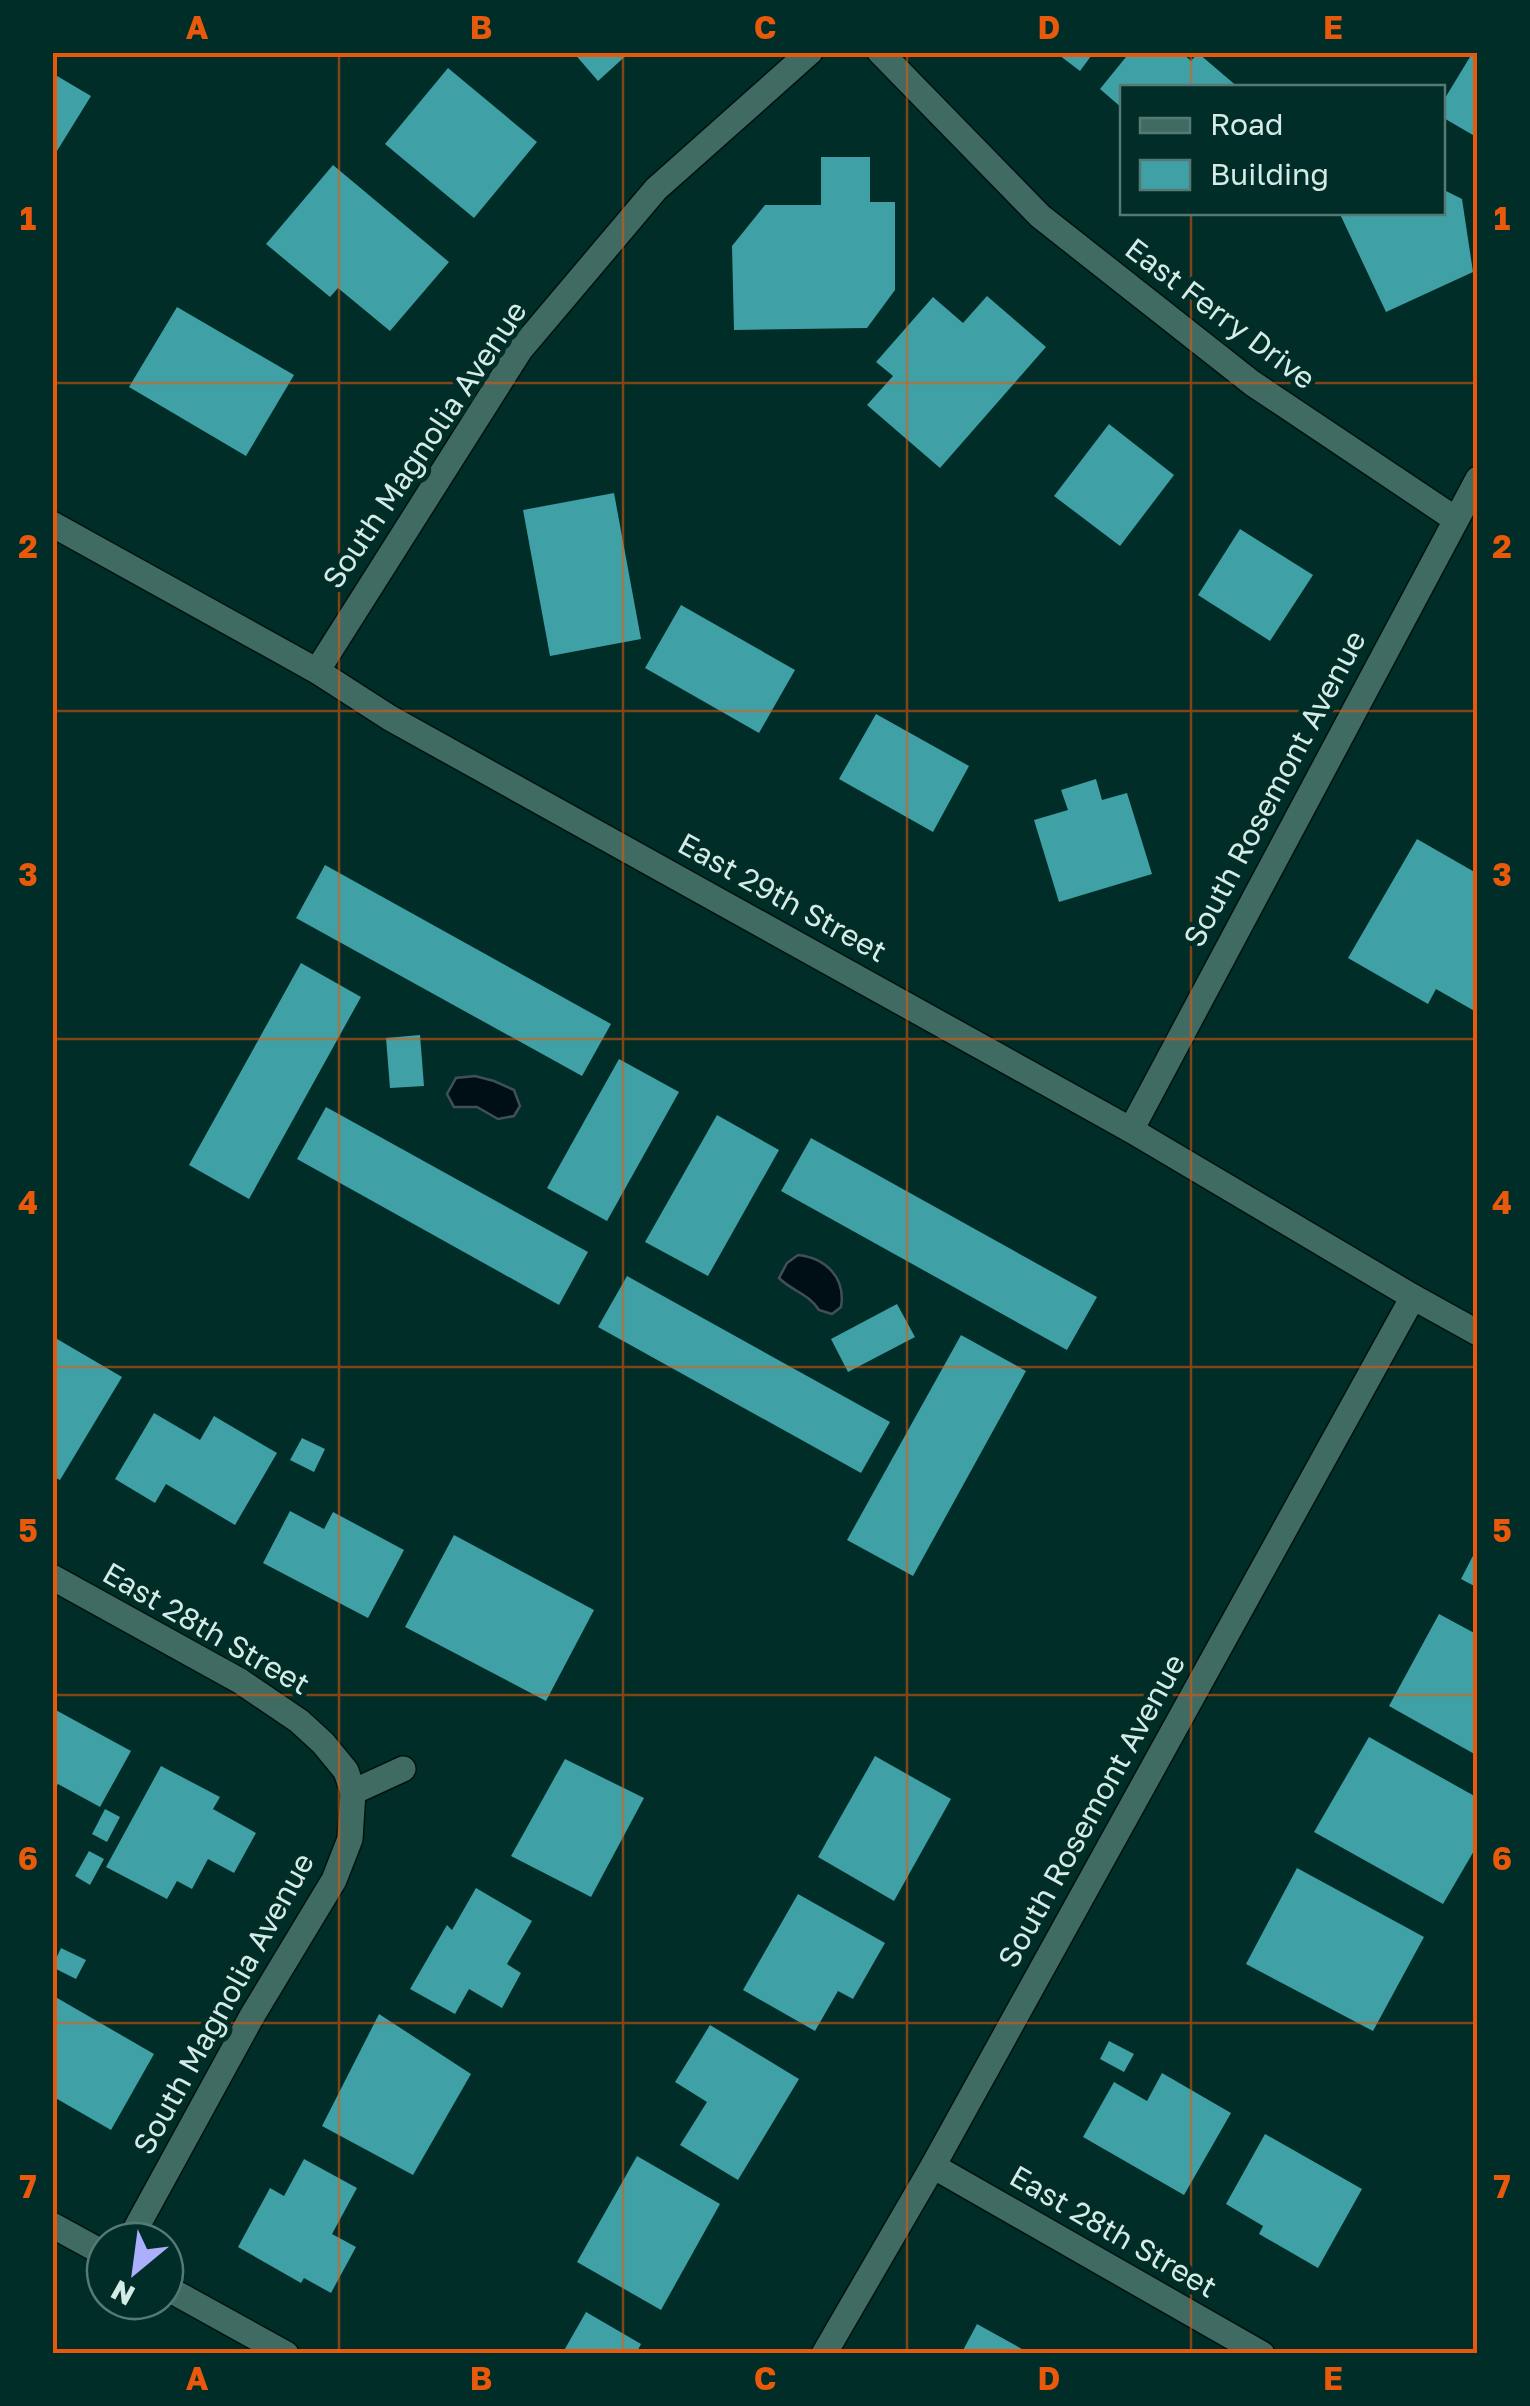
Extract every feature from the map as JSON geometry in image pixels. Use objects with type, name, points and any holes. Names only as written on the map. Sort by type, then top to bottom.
[{"type":"street","name":"South Magnolia Avenue","points":[[317,671],[520,350],[656,189],[810,52]]},
{"type":"street","name":"East Ferry Drive","points":[[880,52],[1040,216],[1252,382],[1455,519]]},
{"type":"street","name":"South Rosemont Avenue","points":[[1132,1130],[1478,479]]},
{"type":"street","name":"East 29th Street","points":[[52,524],[317,671],[390,718],[1132,1130],[1478,1333]]},
{"type":"street","name":"South Rosemont Avenue","points":[[824,2354],[1413,1297]]},
{"type":"street","name":"East 28th Street","points":[[52,1577],[240,1682],[300,1721],[346,1772],[353,1792]]},
{"type":"street","points":[[353,1792],[402,1768]]},
{"type":"street","name":"South Magnolia Avenue","points":[[140,2221],[252,2016],[334,1880],[350,1839],[353,1792]]},
{"type":"street","name":"East 28th Street","points":[[932,2166],[1262,2354]]},
{"type":"street","points":[[52,2225],[85,2243]]},
{"type":"street","points":[[185,2298],[286,2354]]},
{"type":"shaded area","points":[[475,1076],[514,1090],[520,1106],[514,1116],[498,1119],[477,1107],[454,1107],[447,1094],[456,1078]]},
{"type":"shaded area","points":[[798,1255],[817,1260],[837,1279],[841,1307],[832,1314],[819,1310],[779,1278],[787,1263]]},
{"type":"building","points":[[573,52],[630,52],[598,81]]},
{"type":"building","points":[[1055,52],[1094,52],[1080,71]]},
{"type":"building","points":[[1130,52],[1181,52],[1191,61],[1198,53],[1235,85],[1120,85],[1120,106],[1100,89]]},
{"type":"building","points":[[1473,52],[1478,52],[1478,138],[1445,119],[1445,98]]},
{"type":"building","points":[[448,68],[537,142],[474,218],[385,144]]},
{"type":"building","points":[[52,73],[91,96],[52,159]]},
{"type":"building","points":[[821,157],[870,157],[870,202],[895,202],[895,290],[867,328],[734,330],[732,246],[765,205],[821,205]]},
{"type":"building","points":[[333,165],[449,262],[390,331],[338,288],[330,297],[266,244]]},
{"type":"building","points":[[1445,190],[1462,199],[1473,272],[1386,312],[1340,215],[1445,215]]},
{"type":"building","points":[[987,296],[1046,347],[940,468],[867,405],[893,376],[876,362],[933,297],[963,323]]},
{"type":"building","points":[[177,307],[294,375],[246,456],[129,387]]},
{"type":"building","points":[[1109,424],[1174,475],[1120,546],[1054,496]]},
{"type":"building","points":[[614,493],[641,639],[550,656],[523,510]]},
{"type":"building","points":[[1240,529],[1313,575],[1270,641],[1198,595]]},
{"type":"building","points":[[681,605],[795,670],[759,733],[645,668]]},
{"type":"building","points":[[876,714],[969,766],[933,832],[839,779]]},
{"type":"building","points":[[1096,779],[1102,800],[1127,793],[1152,874],[1059,902],[1034,820],[1068,810],[1061,790]]},
{"type":"building","points":[[1417,839],[1478,874],[1478,1013],[1436,989],[1428,1004],[1348,958]]},
{"type":"building","points":[[325,865],[611,1024],[582,1076],[296,918]]},
{"type":"building","points":[[301,963],[361,997],[249,1199],[189,1165]]},
{"type":"building","points":[[420,1035],[424,1086],[390,1088],[386,1038]]},
{"type":"building","points":[[619,1059],[679,1092],[607,1221],[547,1188]]},
{"type":"building","points":[[326,1107],[588,1252],[559,1305],[297,1159]]},
{"type":"building","points":[[717,1115],[779,1150],[708,1276],[645,1242]]},
{"type":"building","points":[[811,1138],[1097,1297],[1067,1350],[781,1191]]},
{"type":"building","points":[[627,1276],[890,1422],[861,1473],[598,1327]]},
{"type":"building","points":[[897,1304],[915,1337],[848,1372],[831,1339]]},
{"type":"building","points":[[961,1335],[1026,1371],[913,1576],[847,1540]]},
{"type":"building","points":[[52,1336],[122,1377],[60,1480],[52,1476]]},
{"type":"building","points":[[154,1413],[200,1440],[214,1416],[277,1453],[235,1525],[166,1484],[155,1503],[115,1479]]},
{"type":"building","points":[[302,1438],[325,1449],[314,1472],[290,1460]]},
{"type":"building","points":[[290,1511],[324,1529],[333,1512],[404,1550],[368,1618],[263,1563]]},
{"type":"building","points":[[454,1535],[594,1610],[546,1701],[405,1627]]},
{"type":"building","points":[[1478,1546],[1478,1588],[1461,1579]]},
{"type":"building","points":[[1439,1614],[1478,1635],[1478,1756],[1389,1706]]},
{"type":"building","points":[[52,1708],[131,1751],[100,1807],[58,1784],[52,1794]]},
{"type":"building","points":[[1369,1737],[1478,1798],[1478,1844],[1443,1904],[1314,1832]]},
{"type":"building","points":[[875,1756],[951,1799],[894,1901],[818,1857]]},
{"type":"building","points":[[565,1759],[644,1798],[591,1897],[511,1856]]},
{"type":"building","points":[[161,1766],[220,1797],[213,1809],[256,1833],[234,1873],[208,1859],[192,1889],[177,1881],[167,1899],[106,1867]]},
{"type":"building","points":[[105,1809],[120,1817],[107,1842],[92,1834]]},
{"type":"building","points":[[89,1851],[104,1859],[90,1885],[75,1876]]},
{"type":"building","points":[[1297,1868],[1424,1937],[1373,2031],[1246,1964]]},
{"type":"building","points":[[476,1888],[532,1921],[507,1964],[521,1973],[502,2008],[469,1989],[455,2014],[410,1989],[447,1925],[452,1930]]},
{"type":"building","points":[[798,1894],[885,1943],[853,1999],[838,1991],[815,2031],[743,1990]]},
{"type":"building","points":[[61,1948],[86,1960],[76,1979],[52,1967]]},
{"type":"building","points":[[52,1995],[154,2054],[111,2130],[52,2096]]},
{"type":"building","points":[[379,2014],[471,2074],[413,2175],[322,2126]]},
{"type":"building","points":[[710,2025],[799,2079],[738,2180],[680,2145],[707,2102],[675,2082]]},
{"type":"building","points":[[1109,2041],[1134,2054],[1124,2072],[1100,2059]]},
{"type":"building","points":[[1162,2073],[1231,2113],[1184,2195],[1083,2137],[1114,2082],[1147,2101]]},
{"type":"building","points":[[1265,2134],[1362,2189],[1318,2268],[1259,2234],[1263,2226],[1226,2204]]},
{"type":"building","points":[[637,2156],[720,2204],[661,2310],[577,2262]]},
{"type":"building","points":[[304,2159],[357,2188],[332,2234],[356,2247],[331,2293],[304,2278],[301,2283],[238,2247],[270,2188],[284,2196]]},
{"type":"building","points":[[586,2312],[641,2344],[636,2354],[562,2354]]},
{"type":"building","points":[[977,2324],[1031,2354],[961,2354]]}]
